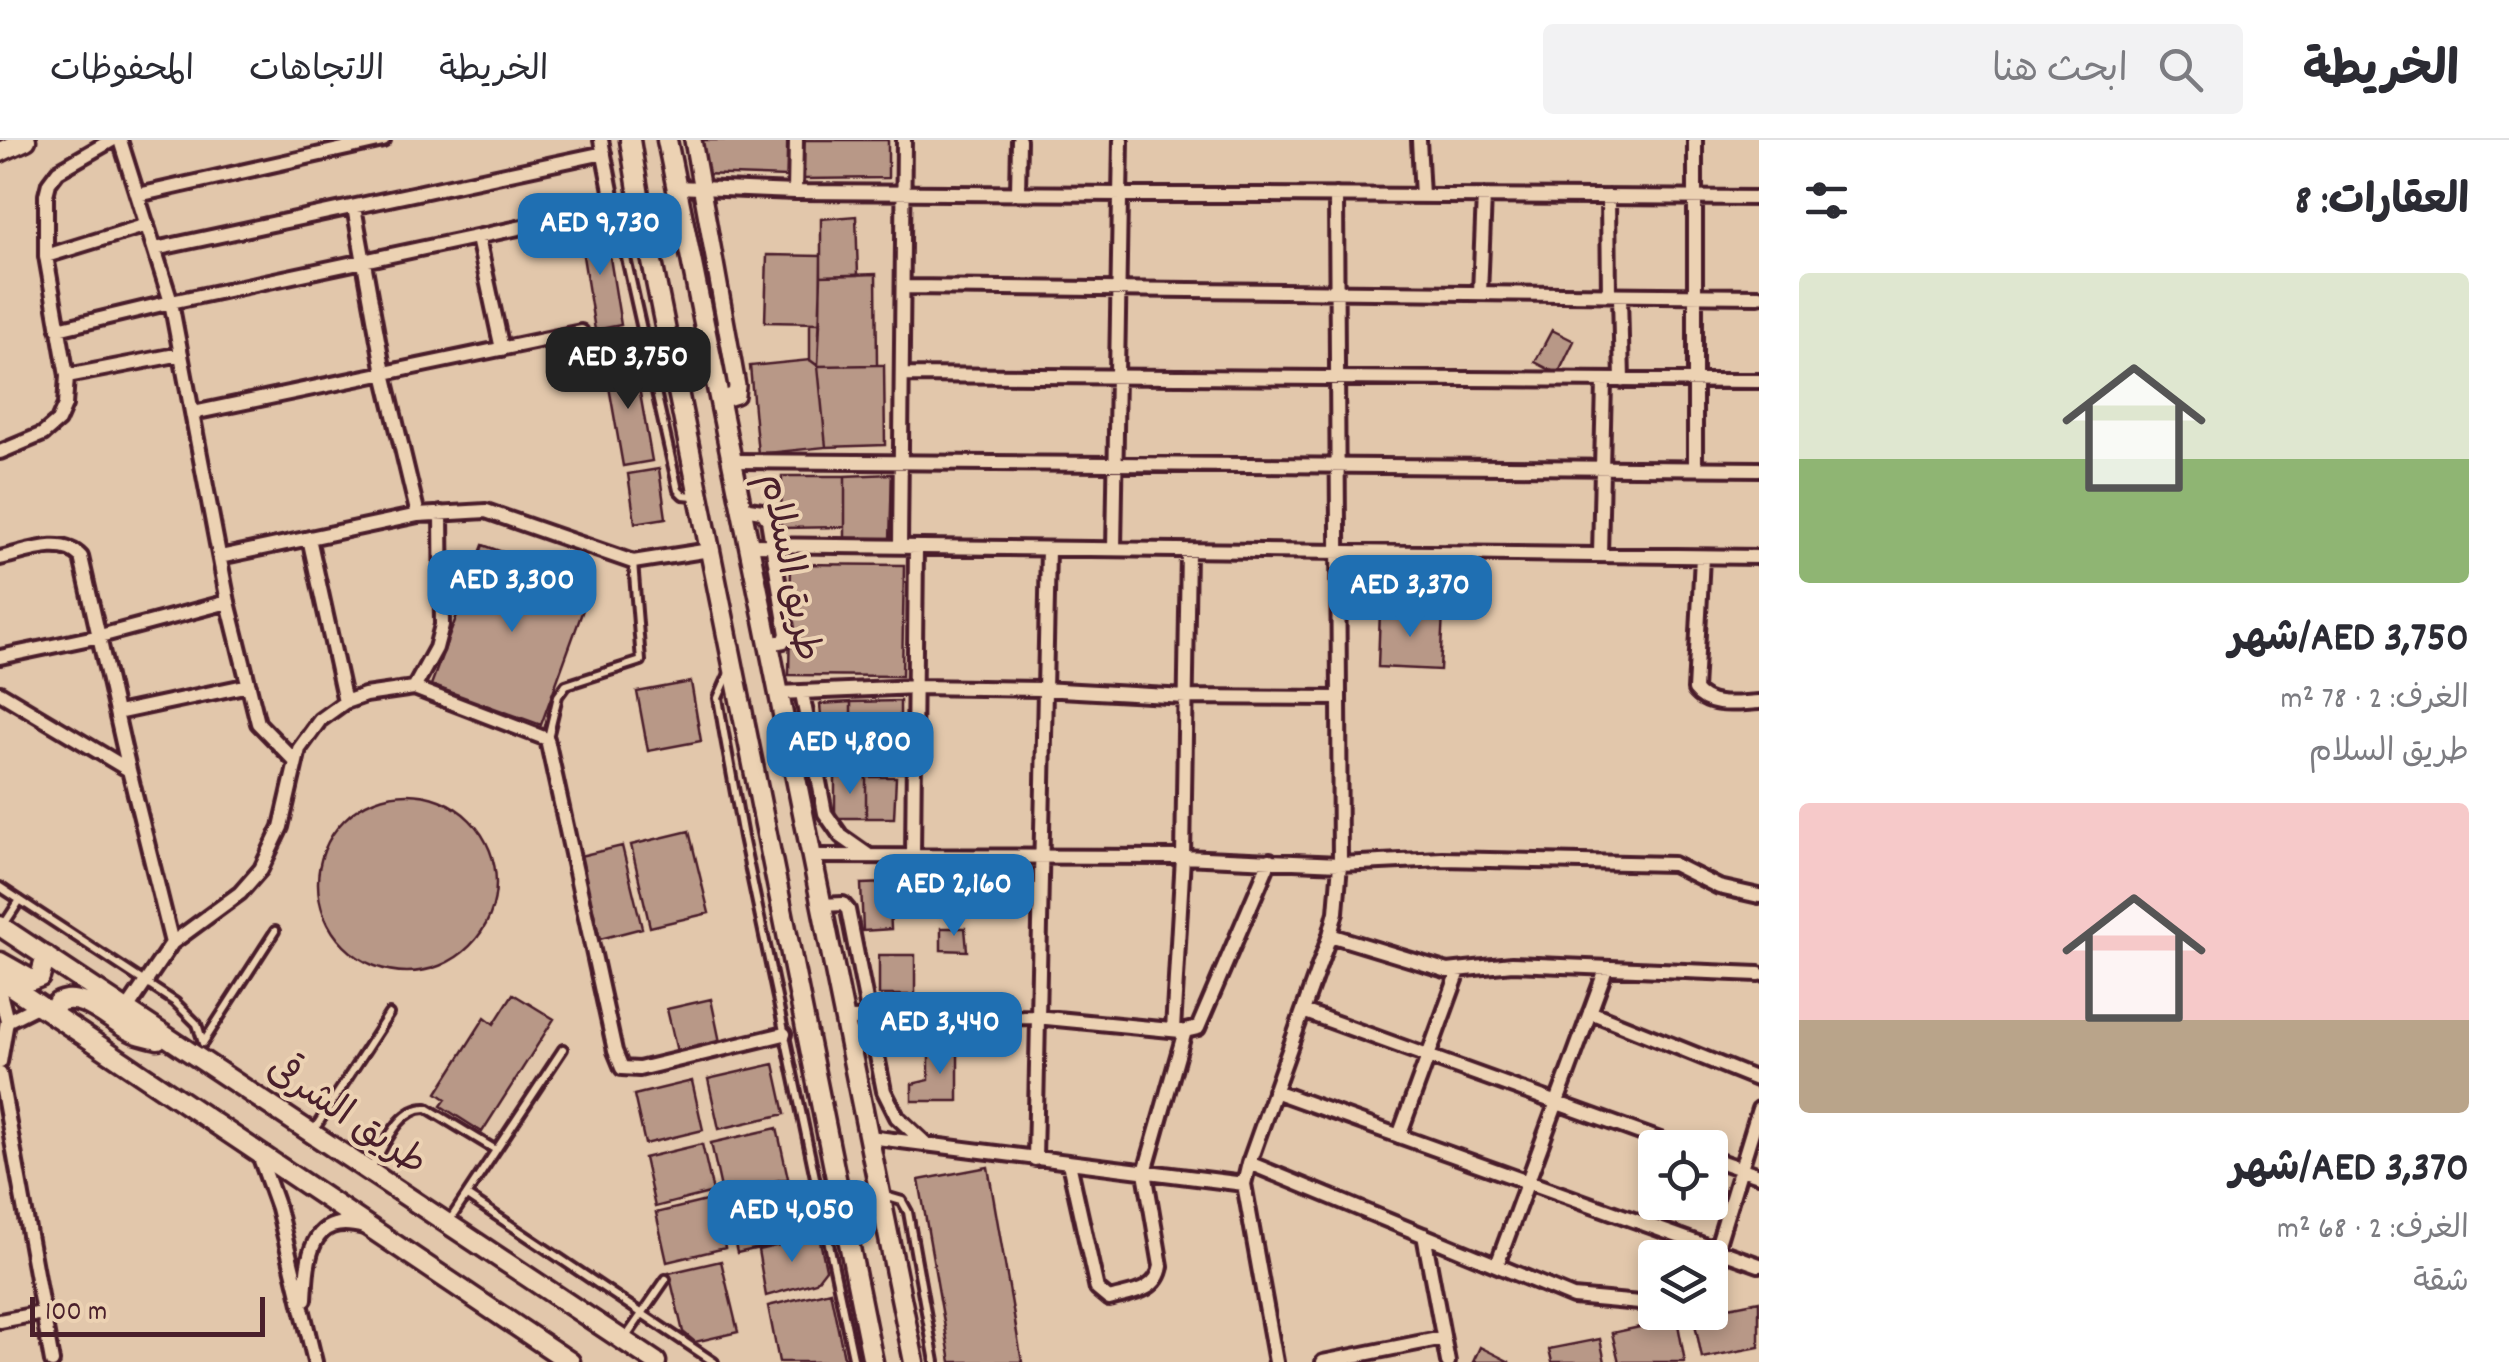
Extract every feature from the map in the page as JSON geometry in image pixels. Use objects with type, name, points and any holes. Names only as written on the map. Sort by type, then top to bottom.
[{"type":"main road","points":[[0,152],[26,140]]},
{"type":"main road","name":"طريق السلام","points":[[630,140],[844,1216],[859,1340],[873,1362]]},
{"type":"main road","name":"طريق السلام","points":[[667,140],[914,1362]]},
{"type":"main road","points":[[804,815],[825,813]]},
{"type":"main road","name":"طريق الشرقى","points":[[1,927],[173,1043],[199,1050],[311,1135],[656,1362]]},
{"type":"main road","points":[[0,962],[32,980],[40,977],[46,956]]},
{"type":"main road","name":"طريق الشرقى","points":[[0,980],[570,1362]]},
{"type":"main road","points":[[48,1011],[64,998],[76,1000],[133,1032],[173,1043]]},
{"type":"street","points":[[0,452],[43,434],[58,421],[65,405],[67,376],[46,256],[49,184],[58,171],[112,140]]},
{"type":"street","points":[[120,140],[172,302],[228,602],[258,723],[294,760]]},
{"type":"street","points":[[138,195],[383,140]]},
{"type":"street","points":[[693,140],[738,386],[736,395],[720,400]]},
{"type":"street","points":[[795,192],[796,140]]},
{"type":"street","points":[[900,547],[904,140]]},
{"type":"street","points":[[1018,193],[1020,140]]},
{"type":"street","points":[[1114,550],[1121,140]]},
{"type":"street","points":[[1418,140],[1422,196]]},
{"type":"street","points":[[1695,140],[1695,468]]},
{"type":"street","points":[[155,249],[354,207],[602,146],[614,206]]},
{"type":"street","points":[[677,187],[795,192],[1759,198]]},
{"type":"street","points":[[1276,1362],[1244,1184],[1336,912],[1340,864],[1336,195]]},
{"type":"street","points":[[1480,293],[1484,196]]},
{"type":"street","points":[[1608,197],[1622,380]]},
{"type":"street","points":[[58,329],[640,202]]},
{"type":"street","points":[[354,207],[384,373],[418,515]]},
{"type":"street","points":[[46,256],[147,224]]},
{"type":"street","points":[[478,238],[502,349]]},
{"type":"street","points":[[903,287],[1759,296]]},
{"type":"street","points":[[193,413],[581,332]]},
{"type":"street","points":[[67,376],[182,354]]},
{"type":"street","points":[[902,375],[1759,382]]},
{"type":"street","points":[[1600,556],[1604,382]]},
{"type":"street","points":[[732,460],[1759,469]]},
{"type":"street","points":[[742,508],[758,509],[766,515],[788,634],[784,641],[769,644]]},
{"type":"street","points":[[220,556],[418,515],[486,511],[633,562],[710,550]]},
{"type":"street","points":[[414,688],[436,648],[442,625],[441,513]]},
{"type":"street","points":[[309,538],[345,702]]},
{"type":"street","points":[[749,545],[1759,557]]},
{"type":"street","points":[[0,558],[53,546],[75,550],[81,557],[172,942]]},
{"type":"street","points":[[914,856],[916,547]]},
{"type":"street","points":[[1035,1159],[1042,689],[1048,549]]},
{"type":"street","points":[[1069,1163],[1098,1289],[1108,1298],[1152,1287],[1160,1274],[1145,1172],[1179,1031],[1188,550]]},
{"type":"street","points":[[1702,556],[1695,690],[1699,696],[1717,703],[1759,702]]},
{"type":"street","points":[[0,657],[100,636],[228,602]]},
{"type":"street","points":[[116,713],[249,685]]},
{"type":"street","points":[[779,693],[916,687],[1042,689],[1186,698],[1338,698]]},
{"type":"street","points":[[126,1011],[172,942],[240,892],[261,870],[280,828],[294,760],[320,720],[345,702],[365,695],[414,688],[547,739],[615,1051],[622,1068],[639,1068],[784,1034]]},
{"type":"street","points":[[0,693],[129,770]]},
{"type":"street","points":[[802,693],[825,813],[841,836],[870,856]]},
{"type":"street","points":[[815,764],[914,764]]},
{"type":"street","points":[[812,856],[1183,857],[1340,864],[1442,859],[1674,864],[1720,887],[1759,896]]},
{"type":"street","points":[[844,1019],[1036,1017],[1179,1031],[1198,1028],[1270,860]]},
{"type":"street","points":[[822,905],[843,904],[848,910],[890,1104],[906,1128],[928,1146]]},
{"type":"street","points":[[1330,935],[1438,970],[1512,964],[1759,974]]},
{"type":"street","points":[[1497,1266],[1606,969]]},
{"type":"street","points":[[1399,1136],[1458,971]]},
{"type":"street","points":[[0,993],[7,1021],[0,1062]]},
{"type":"street","points":[[7,1021],[35,1007],[48,1011]]},
{"type":"street","points":[[1302,1011],[1638,1132]]},
{"type":"street","points":[[1590,1012],[1759,1080]]},
{"type":"street","points":[[0,1074],[52,1362]]},
{"type":"street","points":[[1274,1091],[1687,1240]]},
{"type":"street","points":[[1720,1240],[1759,1109]]},
{"type":"street","points":[[868,1137],[1244,1184]]},
{"type":"street","points":[[258,1152],[272,1187],[315,1362]]},
{"type":"street","points":[[1249,1163],[1584,1299],[1638,1303]]},
{"type":"street","points":[[1728,1164],[1759,1175]]},
{"type":"street","points":[[304,1311],[311,1245],[324,1230],[352,1224],[369,1229]]},
{"type":"street","points":[[1424,1236],[1448,1362]]},
{"type":"street","points":[[1728,1255],[1759,1266]]},
{"type":"street","points":[[0,1321],[42,1313]]},
{"type":"street","points":[[1323,1362],[1443,1338]]},
{"type":"lane","points":[[614,206],[678,490],[688,497],[700,495]]},
{"type":"lane","points":[[547,739],[558,696],[566,685],[641,661],[633,562]]},
{"type":"lane","points":[[733,666],[718,698],[724,733],[756,904],[824,1220],[859,1340],[854,1362]]},
{"type":"lane","points":[[724,733],[746,728]]},
{"type":"lane","points":[[0,887],[190,1015],[199,1050]]},
{"type":"lane","points":[[1,927],[20,900]]},
{"type":"lane","points":[[756,904],[780,901]]},
{"type":"lane","points":[[199,1050],[275,932]]},
{"type":"lane","points":[[311,1135],[390,1014]]},
{"type":"lane","points":[[784,1034],[806,1028]]},
{"type":"lane","points":[[447,1224],[563,1049]]},
{"type":"lane","points":[[368,1173],[405,1115],[419,1107],[427,1108],[496,1150]]},
{"type":"lane","points":[[810,1155],[831,1152]]},
{"type":"lane","points":[[467,1196],[714,1362]]},
{"type":"lane","points":[[880,1196],[896,1197],[906,1206],[935,1362]]},
{"type":"lane","points":[[824,1220],[844,1216]]},
{"type":"lane","points":[[624,1341],[666,1279]]},
{"type":"lane","points":[[900,1291],[922,1287]]},
{"type":"building","points":[[703,140],[788,140],[787,177],[702,174]]},
{"type":"building","points":[[801,140],[888,140],[888,178],[802,179]]},
{"type":"building","points":[[856,216],[858,275],[821,276],[821,219]]},
{"type":"building","points":[[605,227],[621,325],[595,330],[579,231]]},
{"type":"building","points":[[767,255],[821,256],[820,323],[765,322]]},
{"type":"building","points":[[876,274],[877,365],[818,366],[821,276]]},
{"type":"building","points":[[810,323],[820,323],[818,366],[810,360]]},
{"type":"building","points":[[1552,330],[1574,341],[1558,374],[1535,362]]},
{"type":"building","points":[[623,333],[627,352],[602,356],[599,337]]},
{"type":"building","points":[[634,359],[652,461],[623,466],[605,364]]},
{"type":"building","points":[[810,360],[818,366],[826,447],[758,454],[750,366]]},
{"type":"building","points":[[884,365],[885,445],[826,447],[818,366]]},
{"type":"building","points":[[659,469],[666,518],[635,523],[628,474]]},
{"type":"building","points":[[892,474],[890,541],[845,539],[845,476]]},
{"type":"building","points":[[782,476],[845,476],[845,527],[781,528]]},
{"type":"building","points":[[483,545],[592,585],[541,725],[431,685]]},
{"type":"building","points":[[791,564],[904,565],[902,676],[789,675]]},
{"type":"building","points":[[1380,610],[1443,613],[1440,670],[1378,667]]},
{"type":"building","points":[[691,682],[701,741],[648,751],[637,692]]},
{"type":"building","points":[[900,701],[900,753],[851,753],[851,702]]},
{"type":"building","points":[[851,702],[851,753],[824,753],[820,704]]},
{"type":"building","points":[[835,777],[866,777],[866,818],[835,818]]},
{"type":"building","points":[[866,777],[896,777],[894,818],[866,818]]},
{"type":"building","points":[[407,794],[441,801],[470,820],[489,849],[496,883],[489,917],[470,946],[441,965],[407,972],[373,965],[344,946],[325,917],[318,883],[325,849],[344,820],[373,801]]},
{"type":"building","points":[[689,831],[709,913],[650,927],[631,845]]},
{"type":"building","points":[[622,846],[642,928],[600,939],[580,856]]},
{"type":"building","points":[[889,883],[891,929],[863,931],[861,884]]},
{"type":"building","points":[[941,928],[965,928],[967,951],[941,950]]},
{"type":"building","points":[[879,955],[915,955],[915,995],[879,995]]},
{"type":"building","points":[[513,994],[554,1019],[482,1132],[441,1106],[446,1099],[437,1093],[485,1017],[494,1024]]},
{"type":"building","points":[[711,999],[721,1047],[678,1056],[667,1009]]},
{"type":"building","points":[[929,1047],[958,1047],[958,1101],[912,1101],[912,1084],[929,1080]]},
{"type":"building","points":[[774,1064],[785,1114],[719,1129],[708,1079]]},
{"type":"building","points":[[692,1081],[703,1130],[645,1144],[634,1095]]},
{"type":"building","points":[[777,1128],[788,1178],[722,1193],[711,1143]]},
{"type":"building","points":[[702,1144],[713,1192],[655,1207],[644,1158]]},
{"type":"building","points":[[988,1167],[1022,1362],[951,1362],[919,1180]]},
{"type":"building","points":[[792,1189],[803,1238],[737,1253],[726,1204]]},
{"type":"building","points":[[714,1199],[725,1248],[667,1262],[656,1213]]},
{"type":"building","points":[[819,1236],[826,1269],[816,1282],[766,1296],[758,1250]]},
{"type":"building","points":[[721,1261],[738,1332],[695,1342],[683,1332],[669,1273]]},
{"type":"building","points":[[830,1291],[845,1362],[779,1362],[768,1306]]},
{"type":"building","points":[[1759,1301],[1759,1347],[1702,1358],[1696,1330],[1728,1330],[1728,1307]]},
{"type":"building","points":[[1638,1327],[1679,1330],[1685,1362],[1619,1362],[1612,1333]]},
{"type":"building","points":[[1600,1339],[1605,1362],[1552,1362],[1549,1349]]},
{"type":"building","points":[[1480,1347],[1510,1362],[1473,1362]]}]
